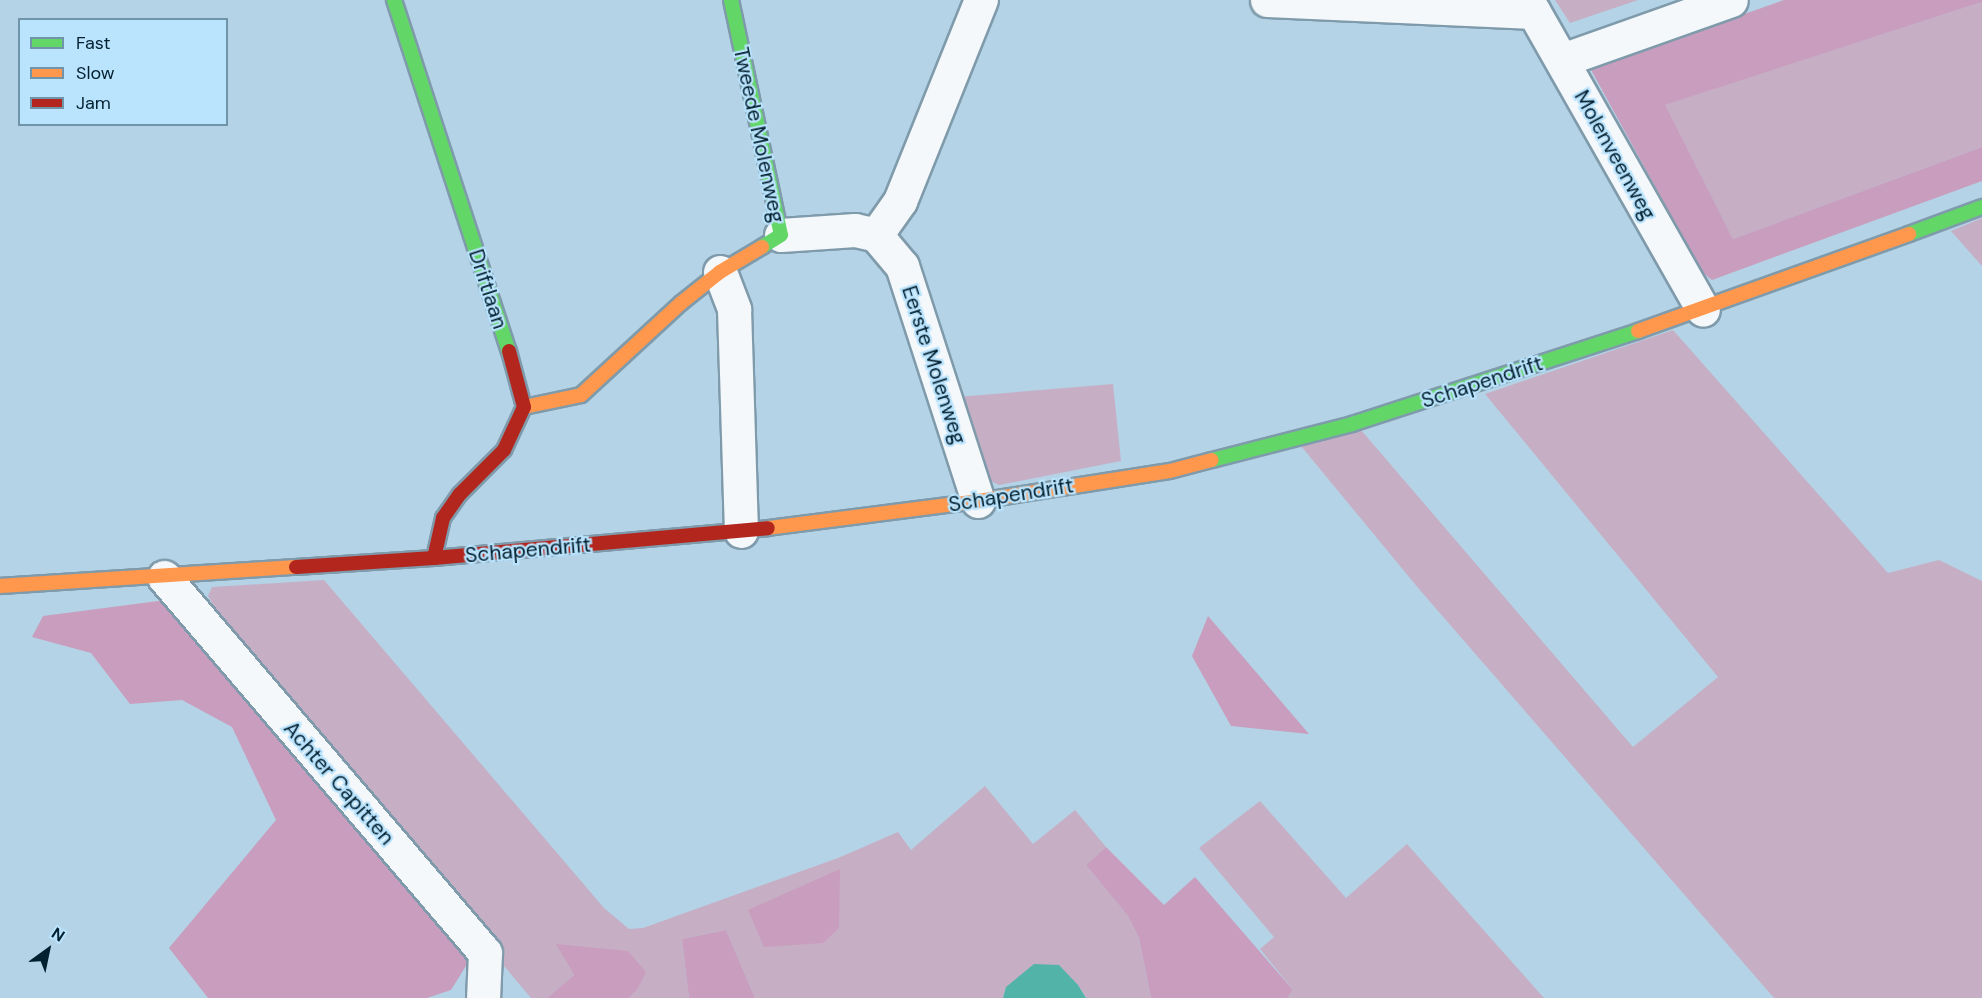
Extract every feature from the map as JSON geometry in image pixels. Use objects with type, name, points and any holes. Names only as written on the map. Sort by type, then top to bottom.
[{"type":"street","name":"Driftlaan","points":[[394,0],[508,348],[524,407]]},
{"type":"street","name":"Tweede Molenweg","points":[[524,407],[581,395],[681,303],[720,272],[781,235],[731,0]]},
{"type":"street","points":[[781,235],[855,230],[876,235],[900,201],[981,0]]},
{"type":"street","points":[[1267,0],[1530,6]]},
{"type":"street","points":[[1562,60],[1731,0]]},
{"type":"street","name":"Molenveenweg","points":[[1530,6],[1702,310]]},
{"type":"street","name":"Schapendrift","points":[[0,586],[434,558],[741,531],[978,501],[1170,471],[1353,424],[1702,310],[1982,207]]},
{"type":"street","name":"Eerste Molenweg","points":[[876,235],[902,266],[978,501]]},
{"type":"street","points":[[720,272],[734,309],[741,531]]},
{"type":"street","points":[[434,558],[443,518],[460,494],[504,450],[524,407]]},
{"type":"street","name":"Achter Capitten","points":[[164,577],[485,953],[483,998]]},
{"type":"shaded area","points":[[1555,0],[1638,0],[1570,23]]},
{"type":"shaded area","points":[[1784,0],[1982,0],[1982,2],[1665,105],[1733,239],[1982,147],[1982,181],[1712,280],[1702,272],[1590,68]]},
{"type":"shaded area","points":[[1982,2],[1982,147],[1733,239],[1664,105]]},
{"type":"shaded area","points":[[1982,218],[1982,266],[1951,231]]},
{"type":"shaded area","points":[[1673,330],[1888,573],[1939,560],[1982,581],[1982,998],[1774,998],[1419,589],[1301,446],[1361,430],[1633,747],[1718,677],[1485,394]]},
{"type":"shaded area","points":[[1113,384],[1121,461],[999,485],[976,474],[957,397]]},
{"type":"shaded area","points":[[324,580],[604,908],[629,929],[643,928],[838,858],[898,832],[911,850],[985,786],[1033,844],[1075,810],[1106,847],[1086,865],[1128,916],[1139,938],[1151,998],[1086,998],[1078,985],[1006,987],[1003,998],[755,998],[726,930],[682,939],[689,998],[629,998],[637,990],[557,945],[574,975],[547,998],[531,998],[240,652],[208,596],[212,587]]},
{"type":"shaded area","points":[[166,600],[474,953],[451,990],[427,998],[208,998],[169,948],[276,820],[232,727],[182,700],[130,704],[91,653],[32,637],[43,616]]},
{"type":"shaded area","points":[[1208,616],[1309,734],[1231,726],[1192,656]]},
{"type":"shaded area","points":[[1260,801],[1346,898],[1407,844],[1544,998],[1287,998],[1293,990],[1260,949],[1274,937],[1199,848]]},
{"type":"shaded area","points":[[1106,847],[1164,905],[1195,877],[1293,990],[1287,998],[1151,998],[1139,938],[1128,916],[1086,865]]},
{"type":"shaded area","points":[[840,869],[839,928],[823,943],[764,947],[748,910]]},
{"type":"shaded area","points":[[726,930],[755,998],[689,998],[682,939]]},
{"type":"shaded area","points":[[556,944],[628,951],[646,972],[637,990],[629,998],[547,998],[574,975]]},
{"type":"shaded area","points":[[1034,964],[1059,965],[1078,985],[1086,998],[1003,998],[1006,987]]},
{"type":"traffic: fast","points":[[394,0],[509,351]]},
{"type":"traffic: fast","points":[[731,0],[781,235],[762,247]]},
{"type":"traffic: fast","points":[[1909,234],[1982,207]]},
{"type":"traffic: fast","points":[[1212,460],[1352,424],[1638,331]]},
{"type":"traffic: slow","points":[[1638,331],[1909,234]]},
{"type":"traffic: slow","points":[[524,407],[581,395],[681,303],[720,272],[762,247]]},
{"type":"traffic: slow","points":[[768,528],[978,501],[1170,471],[1212,460]]},
{"type":"traffic: slow","points":[[0,586],[296,567]]},
{"type":"traffic: jam","points":[[434,558],[443,518],[460,494],[504,450],[524,407],[509,351]]},
{"type":"traffic: jam","points":[[296,567],[434,558],[768,528]]}]
